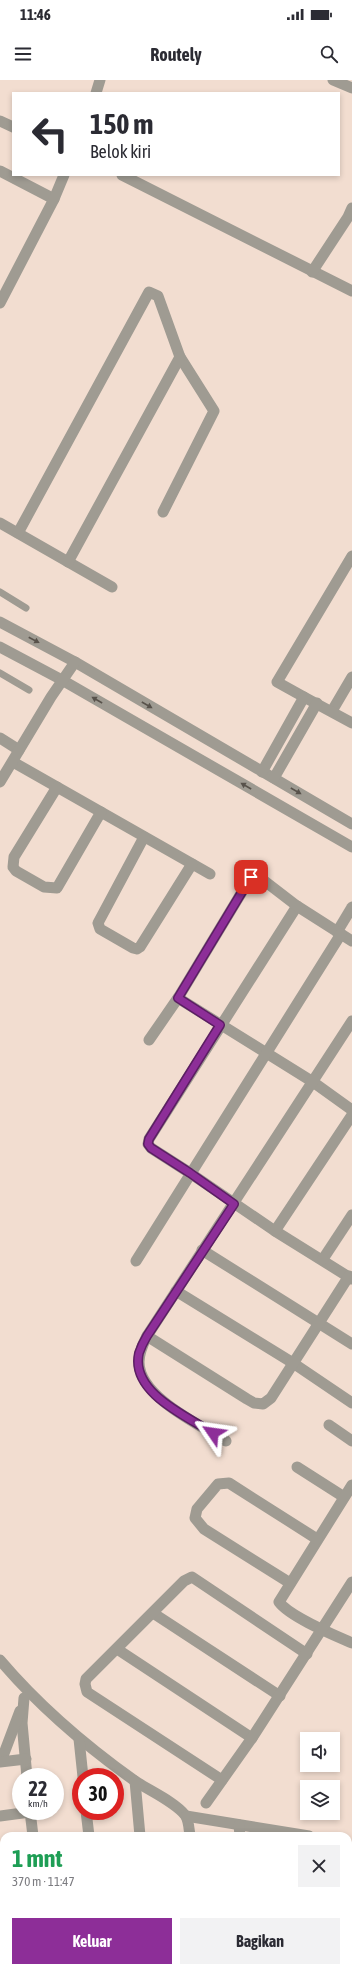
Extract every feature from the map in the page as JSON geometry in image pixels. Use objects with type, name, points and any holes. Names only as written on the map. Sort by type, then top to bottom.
[{"type":"street","points":[[96,92],[100,80]]},
{"type":"street","points":[[333,80],[352,88]]},
{"type":"street","points":[[0,121],[12,127]]},
{"type":"street","points":[[0,171],[54,198]]},
{"type":"street","points":[[0,303],[54,198],[64,176]]},
{"type":"street","points":[[126,176],[312,272],[352,291]]},
{"type":"street","points":[[312,272],[348,217],[352,208]]},
{"type":"street","points":[[18,533],[149,292],[158,296],[180,356],[214,411],[163,512]]},
{"type":"street","points":[[68,562],[180,356]]},
{"type":"street","points":[[0,523],[112,587]]},
{"type":"street","points":[[352,556],[277,682],[318,703],[352,723]]},
{"type":"street","points":[[0,622],[75,662],[352,824]]},
{"type":"street","points":[[0,647],[62,680],[352,847]]},
{"type":"street","points":[[0,782],[62,680],[75,662]]},
{"type":"street","points":[[332,711],[352,677]]},
{"type":"street","points":[[262,772],[304,697]]},
{"type":"street","points":[[274,778],[318,703]]},
{"type":"street","points":[[0,738],[19,750]]},
{"type":"street","points":[[13,762],[210,874]]},
{"type":"street","points":[[57,787],[14,857],[13,867],[16,871],[44,887],[57,888],[101,812]]},
{"type":"street","points":[[144,837],[98,923],[100,929],[133,948],[137,949],[140,947],[192,864]]},
{"type":"street","points":[[150,1040],[178,998],[251,877],[258,876],[297,906],[346,934]]},
{"type":"street","points":[[147,1336],[247,1399],[259,1404],[267,1402],[272,1398],[319,1323],[350,1278],[323,1259],[275,1231],[234,1204],[151,1148],[148,1144],[149,1139],[220,1025],[297,906]]},
{"type":"street","points":[[136,1261],[266,1052],[346,934],[352,907]]},
{"type":"street","points":[[178,998],[313,1082],[352,1110]]},
{"type":"street","points":[[226,1441],[159,1399],[147,1386],[141,1375],[139,1363],[140,1352],[147,1336],[202,1250],[234,1204],[352,1021]]},
{"type":"street","points":[[275,1231],[352,1114]]},
{"type":"street","points":[[323,1259],[352,1215]]},
{"type":"street","points":[[202,1250],[352,1344]]},
{"type":"street","points":[[176,1291],[293,1363],[352,1403]]},
{"type":"street","points":[[329,1425],[352,1441]]},
{"type":"street","points":[[297,1468],[344,1497]]},
{"type":"street","points":[[290,1583],[204,1529],[195,1518],[197,1509],[218,1484],[229,1483],[317,1539]]},
{"type":"street","points":[[352,1485],[279,1602],[291,1612],[322,1630],[352,1643]]},
{"type":"street","points":[[222,1780],[87,1692],[84,1684],[86,1679],[184,1581],[192,1577],[196,1578],[307,1654]]},
{"type":"street","points":[[206,1803],[280,1696],[352,1582]]},
{"type":"street","points":[[153,1613],[280,1696]]},
{"type":"street","points":[[117,1649],[252,1738]]},
{"type":"street","points":[[0,1660],[26,1694],[79,1738],[135,1781],[178,1808],[186,1816],[189,1832]]},
{"type":"street","points":[[26,1694],[3,1758],[26,1759]]},
{"type":"street","points":[[26,1694],[22,1723],[26,1768]]},
{"type":"street","points":[[79,1738],[82,1768]]},
{"type":"street","points":[[135,1781],[140,1832]]},
{"type":"street","points":[[0,1816],[12,1814]]},
{"type":"street","points":[[186,1816],[283,1832]]},
{"type":"street","points":[[31,1820],[33,1832]]},
{"type":"street","points":[[87,1820],[89,1832]]},
{"type":"street","points":[[239,1825],[240,1832]]},
{"type":"lane","points":[[0,592],[26,608]]},
{"type":"lane","points":[[0,673],[29,690]]},
{"type":"route","points":[[213,1433],[159,1399],[147,1386],[141,1375],[139,1363],[140,1352],[147,1336],[202,1250],[234,1204],[151,1148],[148,1144],[149,1139],[220,1025],[178,998],[251,877]]}]
